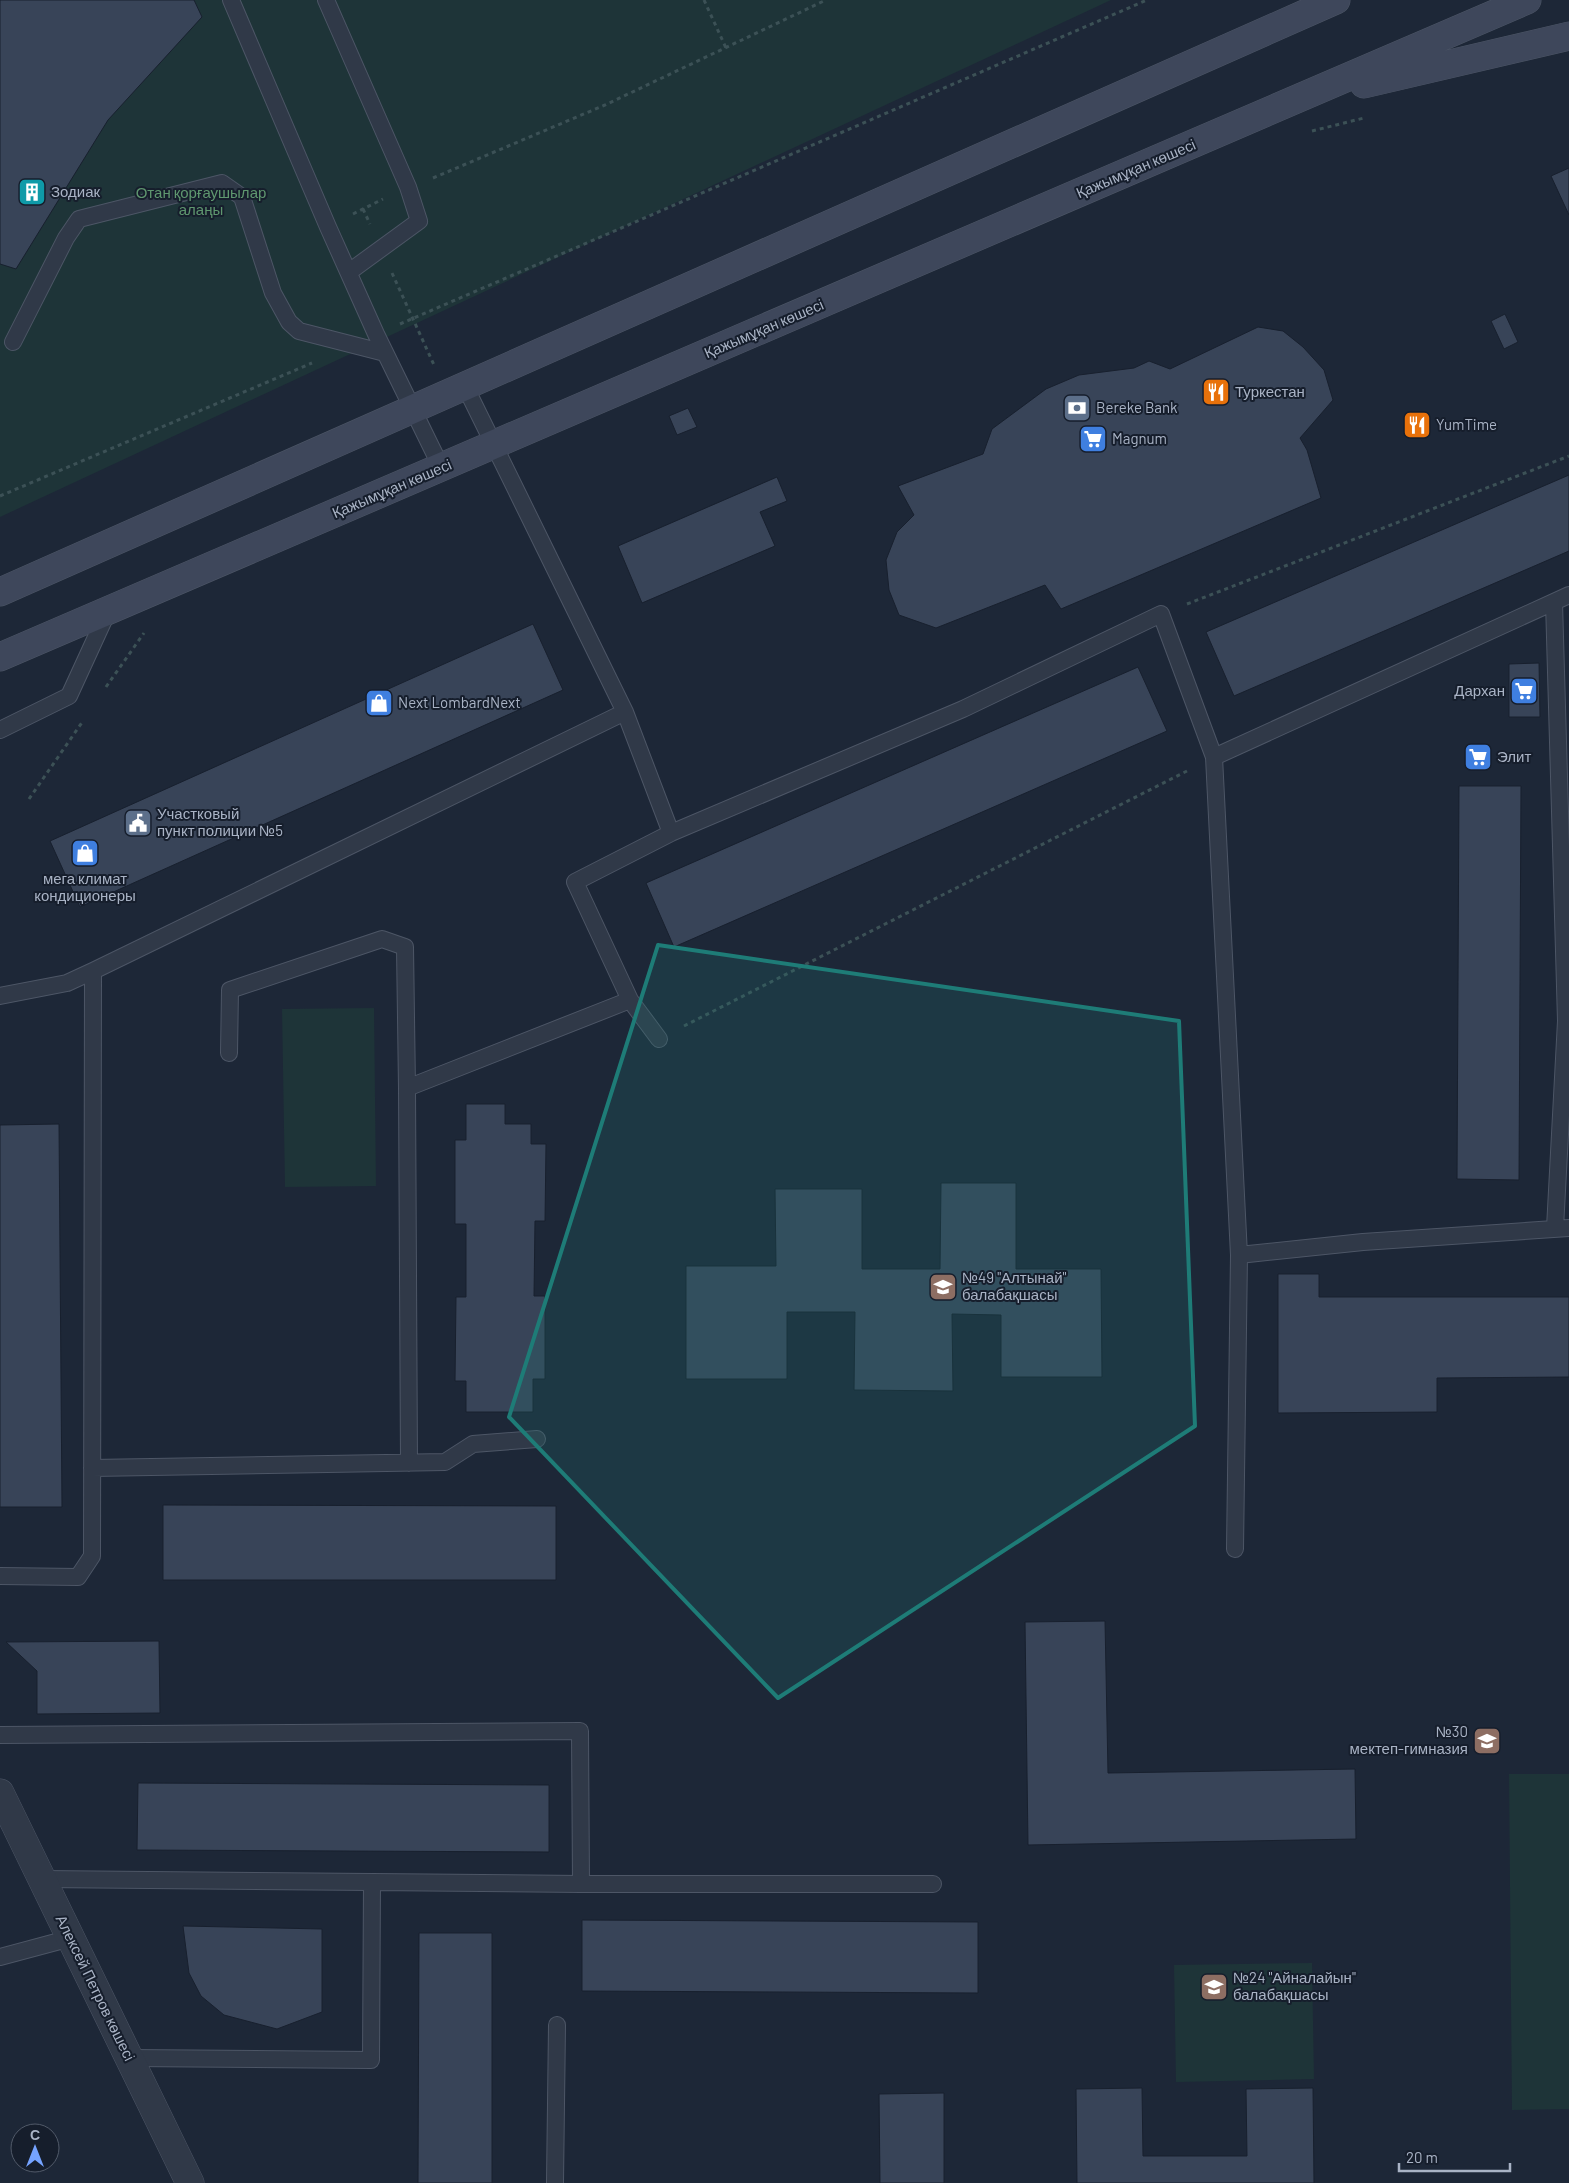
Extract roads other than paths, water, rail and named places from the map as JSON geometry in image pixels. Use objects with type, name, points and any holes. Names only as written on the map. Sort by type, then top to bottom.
[{"type":"main road","points":[[0,592],[1336,0]]},
{"type":"main road","name":"Қажымұқан көшесі","points":[[0,657],[1527,0]]},
{"type":"main road","points":[[1289,102],[1569,36]]},
{"type":"street","name":"Алексей Петров көшесі","points":[[0,1793],[190,2183]]},
{"type":"lane","points":[[231,0],[376,334],[441,467]]},
{"type":"lane","points":[[326,0],[408,187],[419,220],[349,272]]},
{"type":"lane","points":[[13,342],[66,238],[80,219],[222,183],[242,197],[273,293],[288,322],[299,331],[385,353]]},
{"type":"lane","points":[[456,390],[494,445],[625,712],[671,833]]},
{"type":"lane","points":[[1214,757],[1562,598],[1566,1021],[1562,1228],[1363,1242],[1238,1255]]},
{"type":"lane","points":[[0,730],[69,696],[108,611]]},
{"type":"lane","points":[[659,1039],[630,1000],[575,882],[671,833],[963,709],[1161,614],[1214,757],[1238,1255],[1235,1549]]},
{"type":"lane","points":[[0,996],[68,983],[93,972],[625,712]]},
{"type":"lane","points":[[228,1053],[230,990],[382,939],[405,947],[408,1463]]},
{"type":"lane","points":[[0,1576],[78,1576],[92,1556],[93,972]]},
{"type":"lane","points":[[407,1088],[630,1000]]},
{"type":"lane","points":[[92,1468],[444,1462],[473,1444],[537,1439]]},
{"type":"lane","points":[[0,1735],[580,1731],[581,1884]]},
{"type":"lane","points":[[42,1879],[581,1884],[934,1884]]},
{"type":"lane","points":[[129,2058],[371,2060],[372,1882]]},
{"type":"lane","points":[[0,1957],[71,1938]]},
{"type":"lane","points":[[555,2183],[557,2025]]},
{"type":"place","name":"Зодиак","points":[[32,192]]},
{"type":"place","name":"Туркестан","points":[[1216,392]]},
{"type":"place","name":"Bereke Bank","points":[[1077,408]]},
{"type":"place","name":"YumTime","points":[[1417,425]]},
{"type":"place","name":"Magnum","points":[[1093,439]]},
{"type":"place","name":"Дархан","points":[[1524,691]]},
{"type":"place","name":"Next LombardNext","points":[[379,703]]},
{"type":"place","name":"Элит","points":[[1478,757]]},
{"type":"place","name":"Участковый пункт полиции №5","points":[[138,823]]},
{"type":"place","name":"мега климат кондиционеры","points":[[85,853]]},
{"type":"place","name":"№49 \"Алтынай\" балабақшасы","points":[[943,1287]]},
{"type":"place","name":"№30 мектеп-гимназия","points":[[1487,1741]]},
{"type":"place","name":"№24 \"Айналайын\" балабақшасы","points":[[1214,1987]]},
{"type":"park label","name":"Отан қорғаушылар алаңы","points":[[201,202]]}]
